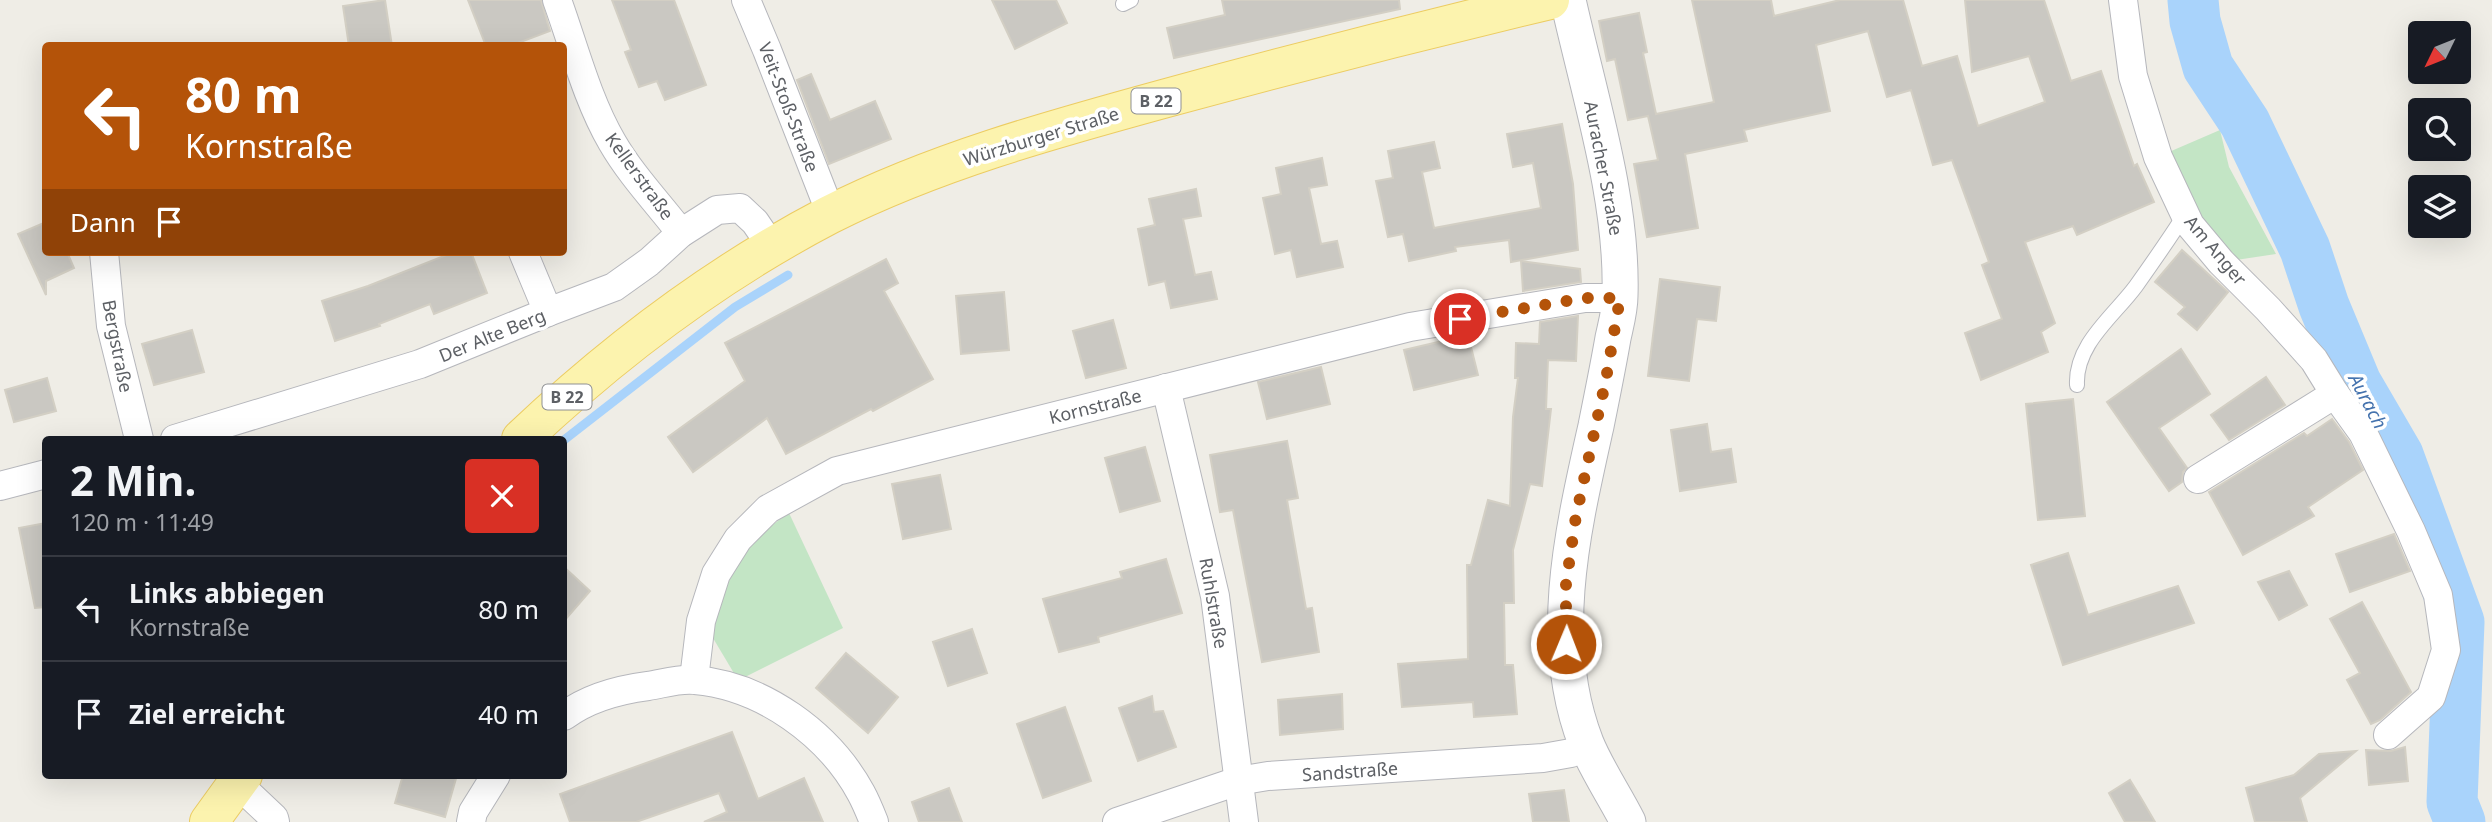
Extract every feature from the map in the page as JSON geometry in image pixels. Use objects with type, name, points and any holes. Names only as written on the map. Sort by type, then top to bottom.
[{"type":"main road","name":"Würzburger Straße","points":[[524,436],[614,357],[698,293],[831,214],[903,182],[1045,131],[1333,52],[1550,0]]},
{"type":"main road","points":[[209,822],[240,779]]},
{"type":"street","name":"Kellerstraße","points":[[557,0],[596,111],[611,141],[681,233]]},
{"type":"street","name":"Veit-Stoß-Straße","points":[[746,0],[831,214]]},
{"type":"street","name":"Auracher Straße","points":[[1568,0],[1609,180],[1619,241],[1620,298],[1606,379],[1576,516],[1566,584],[1566,644],[1576,710],[1587,744],[1629,822]]},
{"type":"street","name":"Am Anger","points":[[2123,0],[2133,76],[2158,157],[2190,225],[2221,262],[2314,360],[2363,433],[2412,531],[2438,595],[2446,650],[2431,697],[2388,735]]},
{"type":"street","name":"Der Alte Berg","points":[[185,436],[420,364],[614,287],[649,262],[681,233],[717,210],[740,208],[755,222],[772,247]]},
{"type":"street","name":"Bergstraße","points":[[104,256],[111,326],[138,436]]},
{"type":"street","points":[[525,256],[548,312]]},
{"type":"street","name":"Kornstraße","points":[[694,679],[701,621],[716,574],[738,539],[768,509],[837,471],[1410,327],[1585,298],[1620,298]]},
{"type":"street","name":"Ruhlstraße","points":[[1166,388],[1215,596],[1244,822]]},
{"type":"street","points":[[2198,479],[2335,394]]},
{"type":"street","points":[[0,486],[42,475]]},
{"type":"street","points":[[567,714],[582,703],[628,688],[694,679],[737,690],[766,702],[799,722],[825,745],[862,793],[874,822]]},
{"type":"street","name":"Sandstraße","points":[[1117,822],[1238,781],[1268,776],[1543,758],[1571,753],[1587,744]]},
{"type":"street","points":[[240,779],[275,822]]},
{"type":"street","points":[[471,822],[473,812],[494,779]]},
{"type":"lane","points":[[2077,385],[2076,374],[2090,342],[2135,287],[2185,214]]},
{"type":"green space","points":[[2220,130],[2229,167],[2276,254],[2236,260],[2196,212],[2169,152]]},
{"type":"green space","points":[[789,513],[843,628],[741,679],[735,675],[710,633],[737,565],[758,538]]},
{"type":"building","points":[[385,0],[391,42],[348,42],[343,6]]},
{"type":"building","points":[[468,0],[541,0],[550,31],[521,42],[484,42]]},
{"type":"building","points":[[612,0],[674,0],[706,85],[665,100],[657,81],[639,87],[625,52],[631,50]]},
{"type":"building","points":[[992,0],[1056,0],[1067,23],[1015,49]]},
{"type":"building","points":[[1222,0],[1399,0],[1400,9],[1174,58],[1167,28],[1225,15]]},
{"type":"building","points":[[1692,0],[1771,0],[1774,16],[1840,0],[1903,0],[1922,66],[1957,56],[1978,126],[2045,102],[2029,56],[1972,72],[1965,0],[2044,0],[2071,81],[2101,71],[2134,166],[2137,164],[2154,202],[2077,235],[2073,226],[2025,242],[2055,323],[2041,332],[2048,352],[1981,380],[1965,333],[2002,319],[1982,265],[1989,262],[1952,160],[1933,165],[1911,90],[1887,97],[1868,31],[1816,45],[1830,111],[1744,130],[1747,141],[1685,154],[1698,228],[1647,237],[1634,164],[1658,160],[1648,116],[1628,120],[1615,59],[1607,61],[1599,21],[1639,13],[1647,52],[1643,53],[1656,114],[1714,102]]},
{"type":"building","points":[[811,74],[830,120],[875,101],[891,139],[829,164],[797,80]]},
{"type":"building","points":[[1562,124],[1573,184],[1578,250],[1511,262],[1509,240],[1455,247],[1456,251],[1409,261],[1403,234],[1388,237],[1376,181],[1393,178],[1388,151],[1434,142],[1440,168],[1422,172],[1434,228],[1541,208],[1533,163],[1513,167],[1507,134]]},
{"type":"building","points":[[1322,158],[1327,185],[1309,188],[1321,244],[1337,241],[1343,267],[1297,277],[1291,250],[1275,254],[1263,198],[1281,194],[1276,168]]},
{"type":"building","points":[[1196,189],[1201,216],[1183,219],[1195,275],[1211,272],[1217,299],[1171,308],[1165,281],[1149,285],[1138,229],[1155,225],[1149,199]]},
{"type":"building","points":[[42,224],[42,256],[69,256],[74,268],[46,281],[46,295],[18,234]]},
{"type":"building","points":[[2182,250],[2228,292],[2197,330],[2178,314],[2185,307],[2155,282]]},
{"type":"building","points":[[444,256],[473,256],[487,293],[434,314],[430,304],[379,324],[380,326],[335,341],[322,301]]},
{"type":"building","points":[[886,259],[898,283],[884,291],[933,379],[786,454],[767,418],[693,472],[668,437],[745,381],[725,343]]},
{"type":"building","points":[[1521,261],[1580,269],[1581,282],[1523,291]]},
{"type":"building","points":[[1660,279],[1720,287],[1716,321],[1697,319],[1689,381],[1648,376]]},
{"type":"building","points":[[1004,292],[1009,350],[961,354],[956,296]]},
{"type":"building","points":[[1578,316],[1576,361],[1548,360],[1546,409],[1551,409],[1542,486],[1530,484],[1513,550],[1514,603],[1504,603],[1505,665],[1513,665],[1517,714],[1474,717],[1473,702],[1402,707],[1398,664],[1468,659],[1467,565],[1471,565],[1488,500],[1510,506],[1513,417],[1518,378],[1515,378],[1516,343],[1539,344],[1540,322]]},
{"type":"building","points":[[1113,320],[1126,368],[1086,378],[1073,331]]},
{"type":"building","points":[[192,330],[204,372],[154,385],[142,344]]},
{"type":"building","points":[[1468,335],[1478,375],[1414,390],[1404,350]]},
{"type":"building","points":[[2181,349],[2210,394],[2159,428],[2187,468],[2183,472],[2182,482],[2169,491],[2107,402]]},
{"type":"building","points":[[1321,367],[1330,404],[1267,419],[1258,382]]},
{"type":"building","points":[[2266,377],[2285,405],[2229,440],[2211,415]]},
{"type":"building","points":[[47,378],[56,411],[14,422],[5,390]]},
{"type":"building","points":[[2073,399],[2085,516],[2038,520],[2026,404]]},
{"type":"building","points":[[2332,419],[2349,442],[2363,470],[2308,507],[2314,516],[2243,555],[2209,492],[2304,433],[2307,436]]},
{"type":"building","points":[[1707,424],[1711,452],[1731,449],[1736,482],[1680,491],[1671,430]]},
{"type":"building","points":[[1287,441],[1298,498],[1287,500],[1306,609],[1312,608],[1319,652],[1262,662],[1233,510],[1220,512],[1210,455]]},
{"type":"building","points":[[1145,447],[1160,501],[1120,512],[1105,458]]},
{"type":"building","points":[[940,475],[951,529],[903,539],[892,484]]},
{"type":"building","points":[[42,524],[42,607],[35,608],[19,528]]},
{"type":"building","points":[[2394,534],[2410,571],[2350,592],[2336,554]]},
{"type":"building","points":[[2068,553],[2088,615],[2178,586],[2194,623],[2063,665],[2031,565]]},
{"type":"building","points":[[1166,559],[1182,613],[1098,637],[1099,642],[1059,652],[1043,599],[1122,578],[1120,572]]},
{"type":"building","points":[[567,570],[590,591],[567,618]]},
{"type":"building","points":[[2289,571],[2307,605],[2279,620],[2258,582]]},
{"type":"building","points":[[2362,602],[2411,692],[2380,720],[2371,724],[2347,680],[2360,673],[2330,619]]},
{"type":"building","points":[[972,629],[987,673],[948,686],[933,642]]},
{"type":"building","points":[[846,653],[898,697],[868,733],[816,688]]},
{"type":"building","points":[[1342,694],[1343,729],[1280,735],[1278,700]]},
{"type":"building","points":[[1152,696],[1154,712],[1163,711],[1176,747],[1138,761],[1119,708]]},
{"type":"building","points":[[1065,707],[1091,781],[1043,798],[1017,724]]},
{"type":"building","points":[[732,732],[758,799],[804,778],[823,822],[704,822],[727,812],[719,793],[636,822],[570,822],[560,794]]},
{"type":"building","points":[[2405,747],[2408,781],[2369,785],[2366,750],[2391,751]]},
{"type":"building","points":[[2356,751],[2300,798],[2307,822],[2255,822],[2246,788],[2294,775],[2319,754]]},
{"type":"building","points":[[402,779],[456,779],[445,817],[395,803]]},
{"type":"building","points":[[2130,780],[2155,822],[2125,822],[2109,793]]},
{"type":"building","points":[[949,788],[962,822],[919,822],[912,802]]},
{"type":"building","points":[[1564,790],[1569,822],[1533,822],[1529,794]]},
{"type":"waterway","name":"Aurach","points":[[2193,0],[2195,21],[2208,67],[2245,123],[2305,249],[2324,306],[2356,383],[2398,455],[2459,622],[2452,802],[2460,822]]},
{"type":"waterway","points":[[567,438],[735,307],[788,275]]},
{"type":"route","points":[[1460,319],[1585,298],[1620,298],[1606,379],[1576,516],[1566,584],[1566,644]]}]
